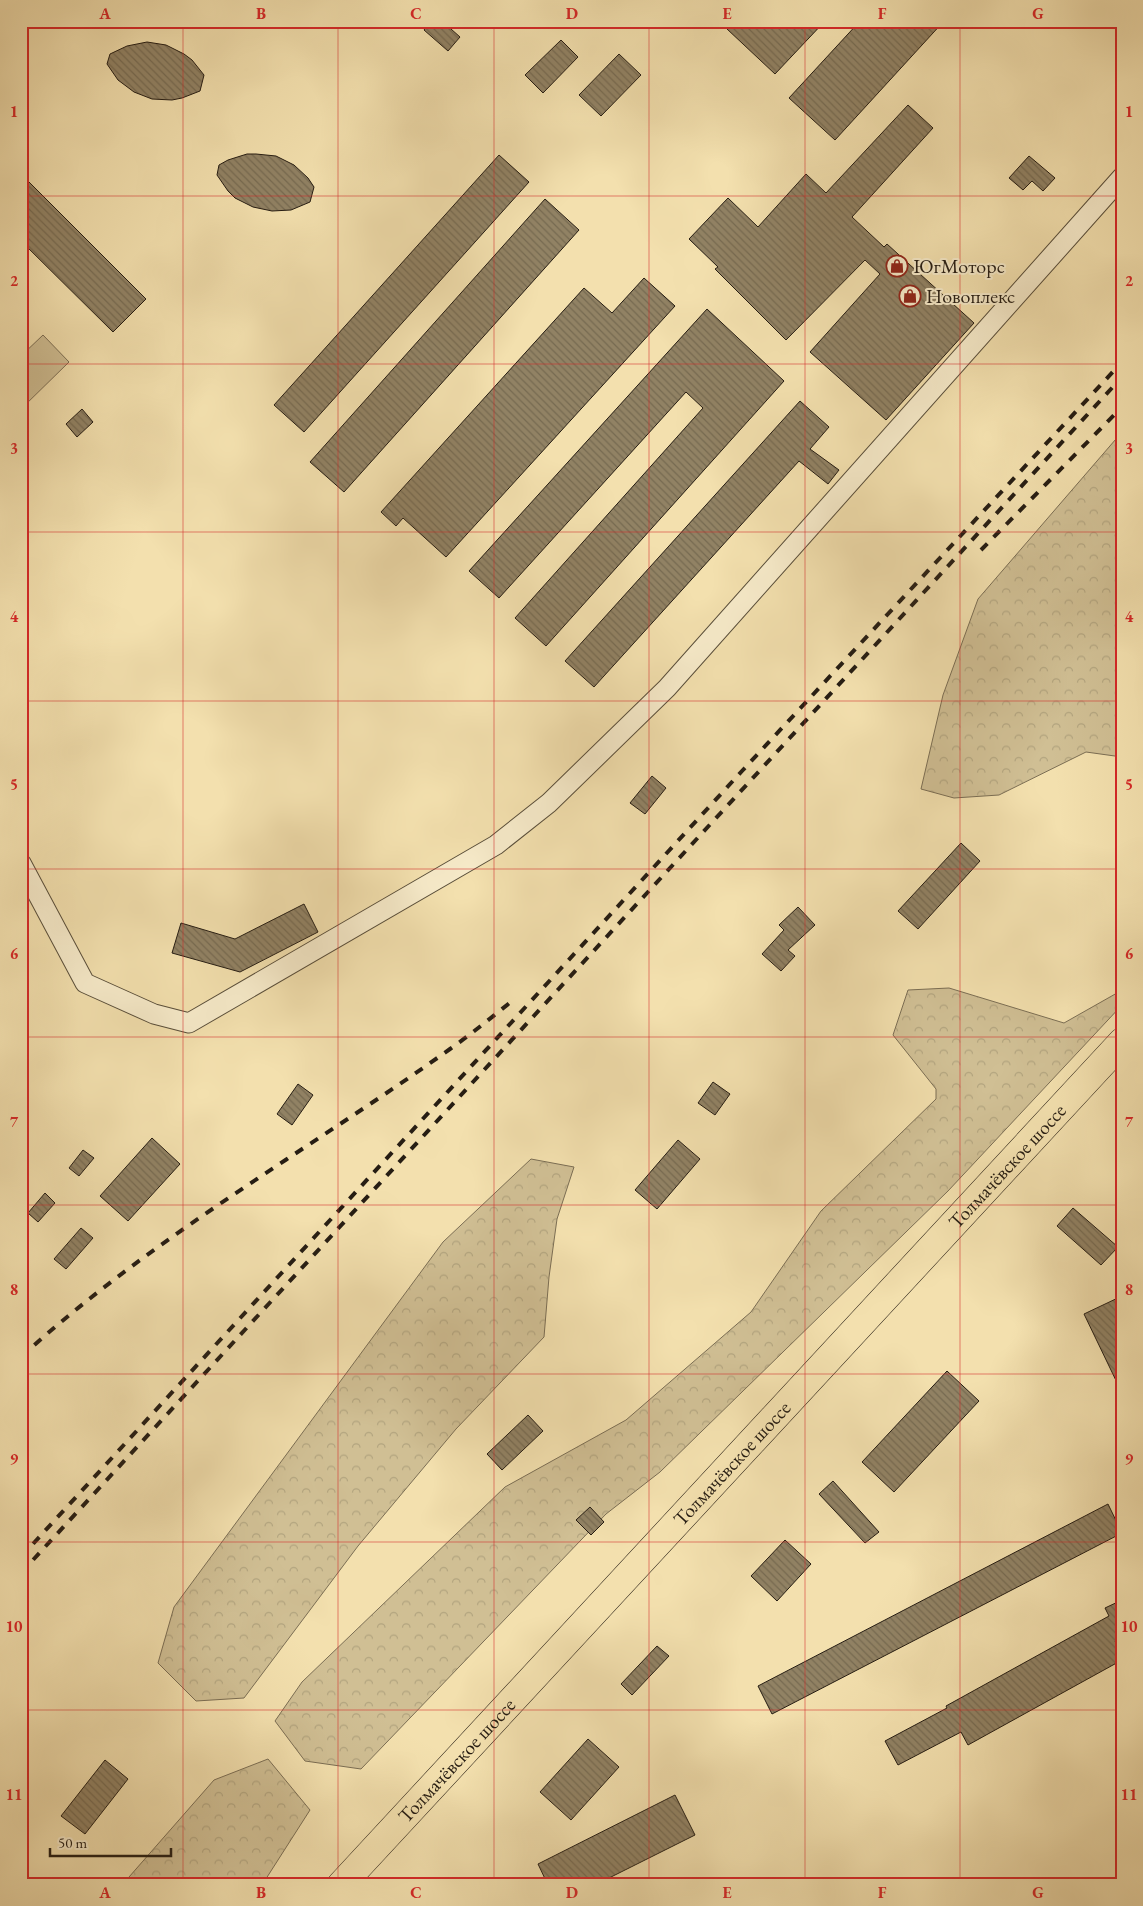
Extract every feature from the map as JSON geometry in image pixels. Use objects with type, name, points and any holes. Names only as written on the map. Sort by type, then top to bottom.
[{"type":"main road","name":"Толмачёвское шоссе","points":[[341,1885],[1122,1042]]},
{"type":"street","points":[[21,863],[85,983],[154,1014],[189,1023],[496,845],[549,803],[667,688],[1122,177]]},
{"type":"green space","points":[[43,335],[69,362],[21,409],[21,356]]},
{"type":"green space","points":[[1122,432],[1122,757],[1086,752],[999,795],[954,798],[921,789],[943,695],[978,599]]},
{"type":"green space","points":[[949,988],[1064,1023],[1117,993],[1122,988],[1122,1005],[948,1191],[660,1472],[606,1514],[361,1769],[305,1761],[275,1721],[302,1682],[505,1487],[626,1420],[751,1312],[821,1211],[936,1099],[936,1089],[893,1035],[908,990]]},
{"type":"green space","points":[[531,1159],[574,1167],[557,1219],[549,1277],[544,1337],[456,1429],[358,1546],[244,1698],[196,1701],[158,1663],[174,1607],[443,1242]]},
{"type":"green space","points":[[268,1759],[310,1810],[262,1885],[122,1885],[214,1780]]},
{"type":"building","points":[[431,21],[442,21],[460,37],[448,51],[424,30]]},
{"type":"building","points":[[734,21],[825,21],[775,74],[727,29]]},
{"type":"building","points":[[860,21],[944,21],[835,140],[789,98]]},
{"type":"building","points":[[561,40],[578,57],[543,93],[525,75]]},
{"type":"building","points":[[147,42],[166,45],[192,60],[204,75],[200,91],[172,100],[152,99],[134,92],[118,80],[107,64],[110,54],[127,46]]},
{"type":"building","points":[[619,54],[641,75],[601,116],[579,95]]},
{"type":"building","points":[[908,105],[933,128],[852,217],[884,247],[887,244],[974,323],[886,420],[810,352],[880,274],[865,260],[786,340],[715,269],[718,267],[689,239],[728,198],[758,227],[806,174],[826,193]]},
{"type":"building","points":[[247,154],[276,156],[294,165],[308,178],[314,187],[310,202],[291,210],[272,211],[253,207],[235,198],[217,175],[219,165]]},
{"type":"building","points":[[499,155],[529,182],[304,432],[274,405]]},
{"type":"building","points":[[1029,156],[1055,178],[1043,191],[1032,181],[1023,190],[1009,178]]},
{"type":"building","points":[[21,174],[146,299],[113,332],[21,241]]},
{"type":"building","points":[[545,199],[579,230],[344,492],[310,462]]},
{"type":"building","points":[[644,278],[675,306],[446,557],[403,518],[396,526],[381,512],[584,288],[612,313]]},
{"type":"building","points":[[707,309],[784,381],[546,646],[515,618],[703,408],[686,392],[499,598],[469,571]]},
{"type":"building","points":[[800,401],[829,427],[810,449],[839,470],[828,484],[799,461],[594,687],[565,661]]},
{"type":"building","points":[[82,409],[93,422],[77,437],[66,424]]},
{"type":"building","points":[[652,776],[666,788],[645,814],[630,803]]},
{"type":"building","points":[[961,843],[980,861],[918,929],[898,911]]},
{"type":"building","points":[[304,904],[318,932],[240,972],[172,953],[181,923],[235,939]]},
{"type":"building","points":[[798,907],[815,925],[788,950],[795,956],[781,971],[762,954],[784,930],[779,925]]},
{"type":"building","points":[[713,1082],[730,1094],[715,1115],[698,1103]]},
{"type":"building","points":[[298,1084],[313,1095],[292,1125],[277,1114]]},
{"type":"building","points":[[152,1138],[180,1164],[128,1221],[100,1196]]},
{"type":"building","points":[[678,1140],[700,1159],[657,1209],[635,1190]]},
{"type":"building","points":[[83,1150],[94,1158],[79,1176],[69,1168]]},
{"type":"building","points":[[45,1193],[55,1203],[38,1222],[28,1213]]},
{"type":"building","points":[[1073,1208],[1118,1247],[1101,1265],[1057,1226]]},
{"type":"building","points":[[81,1228],[93,1238],[66,1269],[54,1259]]},
{"type":"building","points":[[1122,1296],[1122,1393],[1084,1314]]},
{"type":"building","points":[[947,1371],[979,1401],[894,1492],[862,1462]]},
{"type":"building","points":[[528,1415],[543,1431],[502,1470],[487,1454]]},
{"type":"building","points":[[833,1481],[879,1532],[865,1543],[819,1494]]},
{"type":"building","points":[[1108,1504],[1122,1533],[772,1714],[758,1686]]},
{"type":"building","points":[[590,1507],[604,1522],[591,1535],[576,1520]]},
{"type":"building","points":[[785,1540],[811,1564],[777,1601],[751,1576]]},
{"type":"building","points":[[1122,1600],[1122,1641],[1120,1638],[1115,1641],[1122,1652],[1122,1660],[968,1745],[961,1732],[898,1765],[885,1741],[1109,1616],[1105,1608]]},
{"type":"building","points":[[657,1646],[669,1656],[632,1695],[621,1684]]},
{"type":"building","points":[[588,1739],[619,1767],[571,1820],[540,1792]]},
{"type":"building","points":[[105,1760],[128,1779],[85,1834],[61,1816]]},
{"type":"building","points":[[675,1795],[695,1835],[595,1885],[548,1885],[538,1864]]},
{"type":"railway","points":[[21,1557],[742,771],[1122,362]]},
{"type":"railway","points":[[21,1573],[1122,377]]},
{"type":"railway","points":[[981,550],[1122,407]]},
{"type":"railway","points":[[21,1357],[71,1314],[176,1234],[396,1087],[459,1043],[516,998]]},
{"type":"place","name":"ЮгМоторс","points":[[897,266]]},
{"type":"place","name":"Новоплекс","points":[[910,296]]}]
